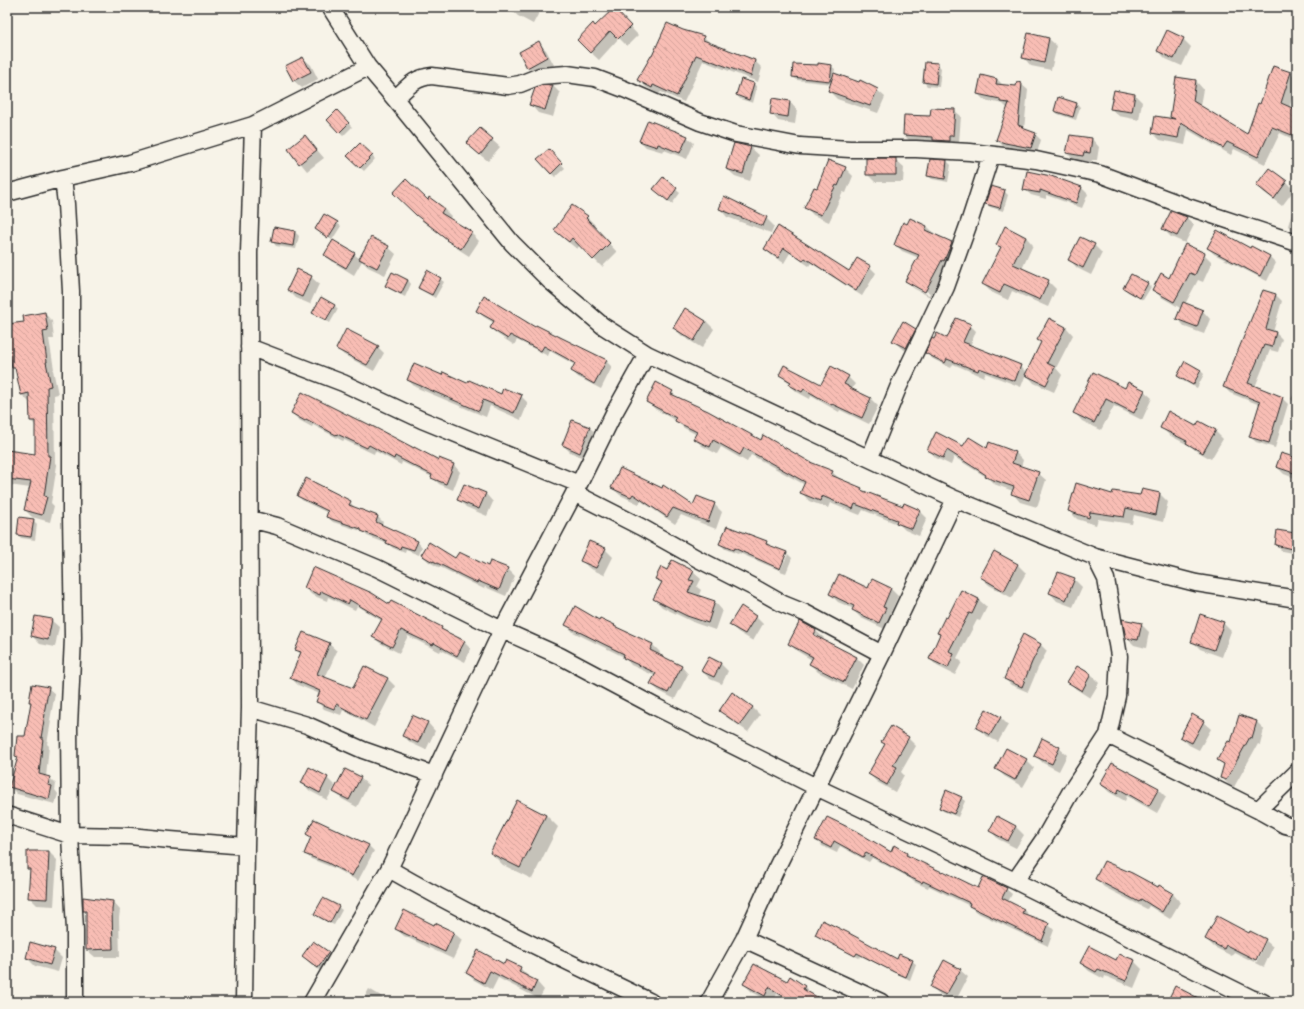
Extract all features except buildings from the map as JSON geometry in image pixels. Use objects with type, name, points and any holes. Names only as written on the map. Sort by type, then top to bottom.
[{"type":"street","points":[[330,7],[368,67],[512,243],[550,282],[602,326],[647,354],[955,499],[1095,557],[1196,583],[1297,599]]},
{"type":"street","points":[[7,193],[63,178],[130,163],[253,125],[368,67]]},
{"type":"street","points":[[395,99],[412,82],[422,77],[439,77],[508,86],[520,84],[540,76],[567,74],[595,78],[700,122],[743,135],[800,146],[850,149],[916,149],[970,152],[1036,160],[1100,174],[1185,206],[1297,243]]},
{"type":"street","points":[[244,1002],[250,708],[249,253],[253,125]]},
{"type":"street","points":[[870,458],[898,388],[946,287],[969,224],[991,154]]},
{"type":"street","points":[[63,178],[66,204],[70,290],[73,638],[69,726],[70,835],[75,930],[76,1002]]},
{"type":"street","points":[[250,347],[343,383],[577,489],[698,559],[753,586],[783,604],[804,613],[882,654]]},
{"type":"street","points":[[312,1002],[389,869],[502,630],[577,489],[614,413],[647,354]]},
{"type":"street","points":[[709,1002],[744,940],[775,871],[882,654],[955,499]]},
{"type":"street","points":[[250,519],[278,526],[377,568],[502,630],[560,656],[656,707],[816,787],[1015,881],[1263,1002]]},
{"type":"street","points":[[1015,881],[1044,839],[1070,793],[1108,735],[1117,696],[1119,656],[1106,579],[1095,557]]},
{"type":"street","points":[[250,708],[307,725],[363,750],[434,775]]},
{"type":"street","points":[[1108,735],[1286,824],[1297,828]]},
{"type":"street","points":[[1258,810],[1297,772]]},
{"type":"street","points":[[7,814],[70,835],[130,836],[246,846]]},
{"type":"street","points":[[389,869],[428,892],[480,919],[651,1002]]},
{"type":"street","points":[[744,940],[881,1002]]}]
